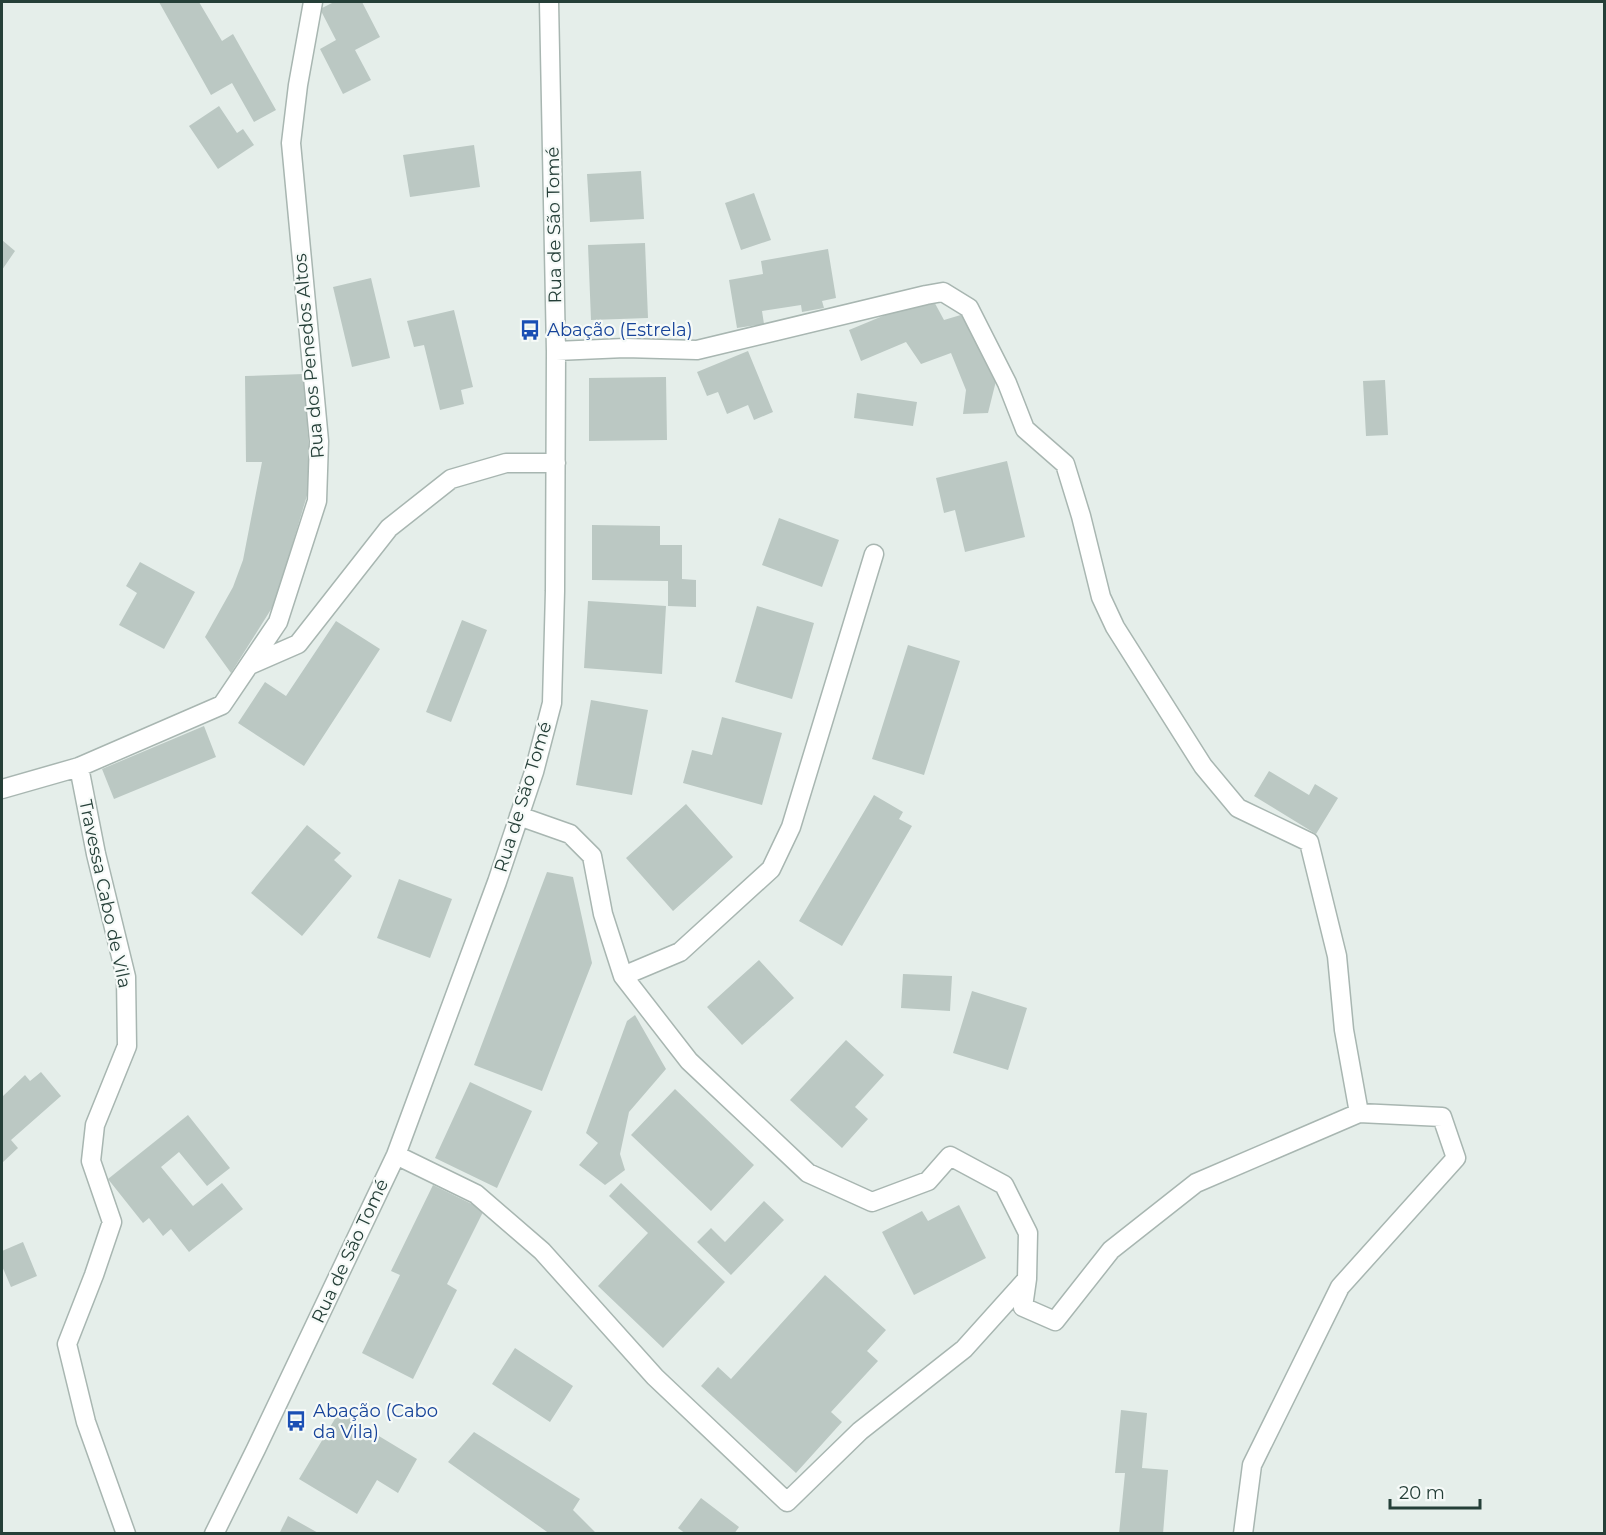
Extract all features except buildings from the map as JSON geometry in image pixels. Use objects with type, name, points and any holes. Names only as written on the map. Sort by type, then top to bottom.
[{"type":"street","name":"Rua dos Penedos Altos","points":[[2,789],[79,767],[222,705],[278,622],[317,501],[319,441],[291,143],[298,85],[313,2]]},
{"type":"street","name":"Rua de São Tomé","points":[[214,1533],[396,1155],[497,882],[534,772],[552,702],[556,351],[549,2]]},
{"type":"street","points":[[556,351],[626,348],[697,350],[943,292],[969,308],[1007,383],[1025,429],[1065,464],[1082,516],[1101,597],[1115,627],[1203,766],[1238,808],[1309,842],[1337,957],[1344,1030],[1359,1113]]},
{"type":"street","points":[[249,665],[297,644],[389,528],[451,479],[506,463],[556,463]]},
{"type":"street","points":[[623,976],[680,952],[771,869],[791,827],[874,554]]},
{"type":"street","name":"Travessa Cabo de Vila","points":[[79,767],[96,854],[126,977],[127,1046],[96,1125],[91,1161],[112,1222],[67,1344],[86,1422],[126,1533]]},
{"type":"street","points":[[519,816],[570,834],[592,856],[603,914],[623,976],[689,1061],[808,1173],[872,1202],[928,1181],[950,1156],[1004,1185],[1028,1233],[1027,1279],[1023,1307],[1055,1321],[1111,1250],[1196,1183],[1359,1113],[1442,1117],[1456,1158],[1340,1287],[1252,1465],[1243,1533]]},
{"type":"street","points":[[396,1155],[476,1194],[542,1251],[655,1377],[787,1502],[860,1431],[964,1349],[1027,1279]]},
{"type":"place","name":"Abação (Estrela)","points":[[530,330]]},
{"type":"place","name":"Abação (Cabo da Vila)","points":[[296,1421]]}]
